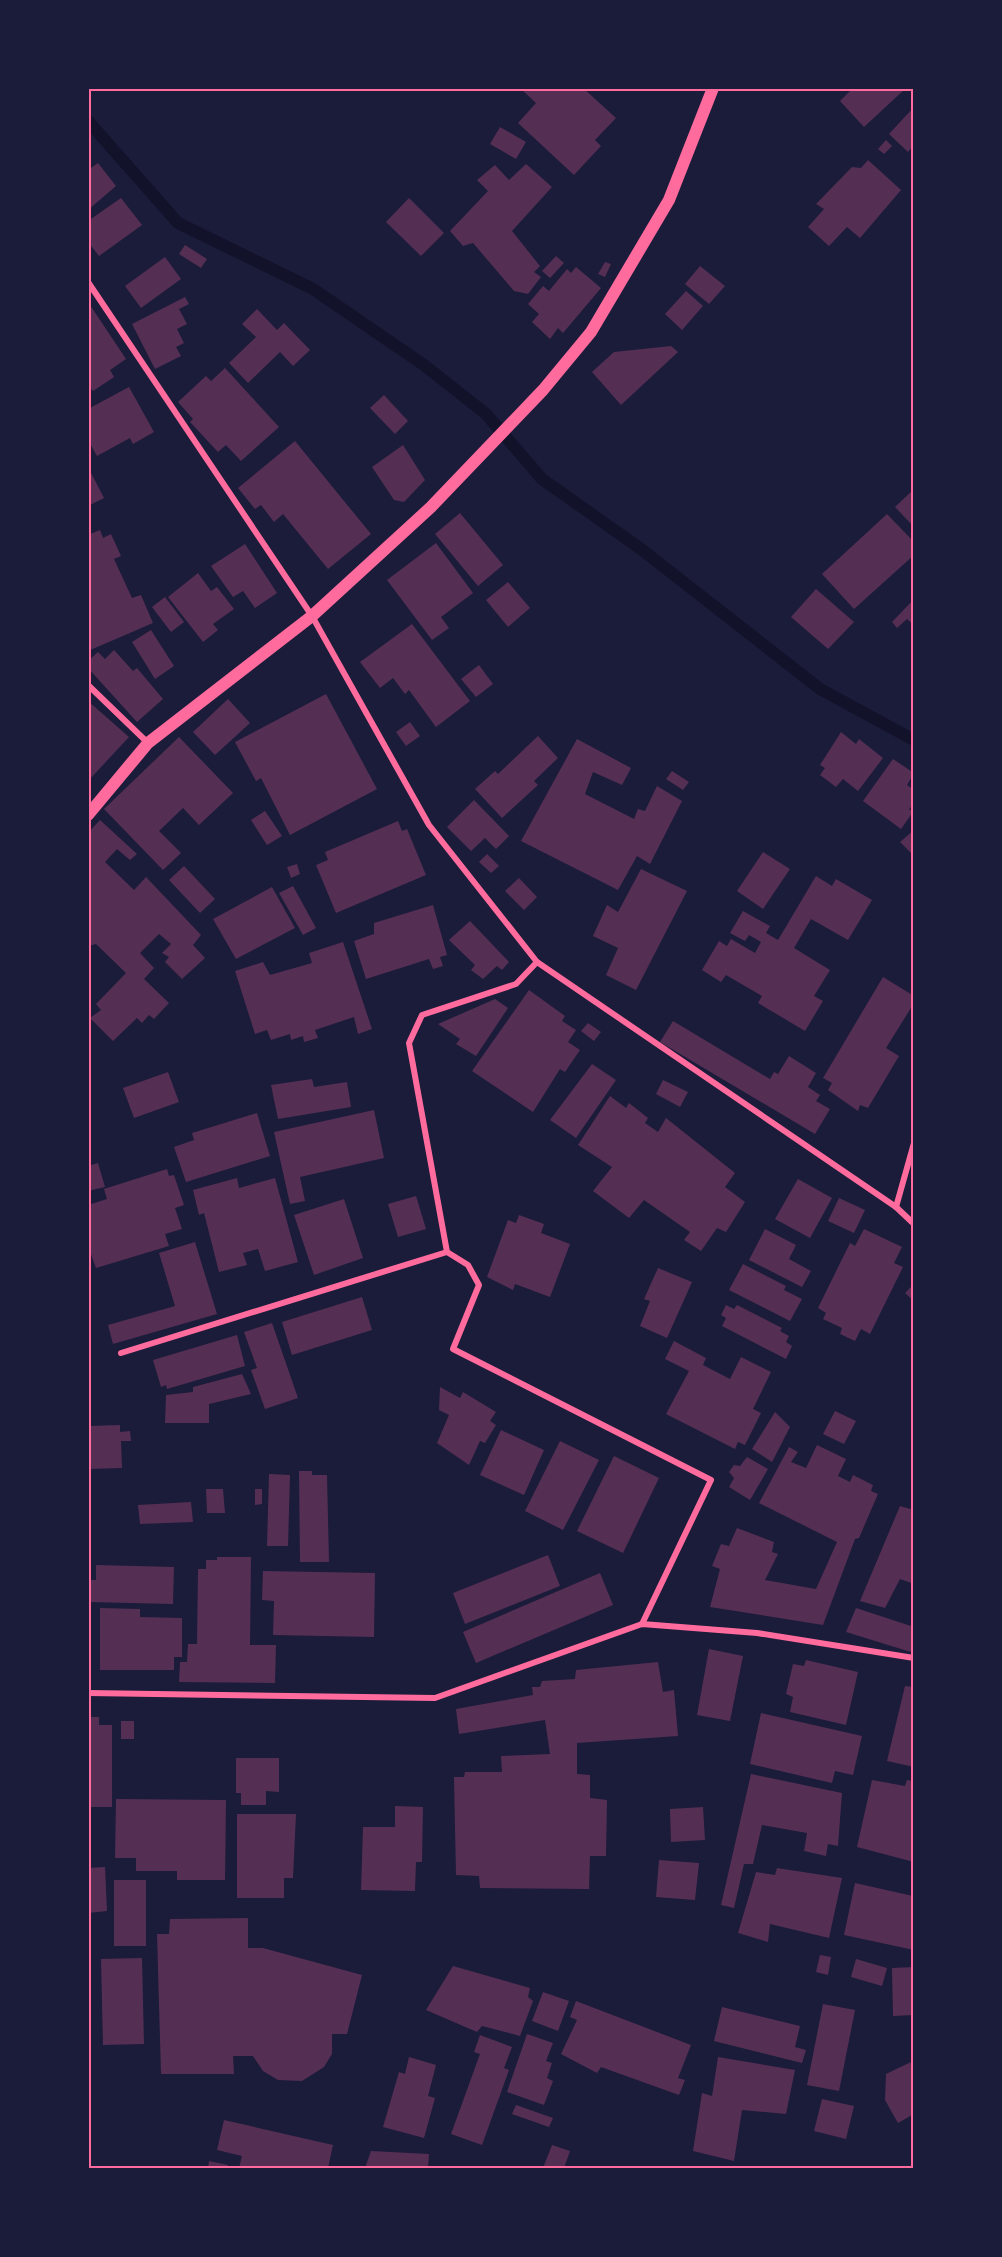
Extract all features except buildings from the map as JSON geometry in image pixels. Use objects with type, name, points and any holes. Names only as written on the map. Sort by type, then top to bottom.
[{"type":"main road","points":[[88,814],[148,743],[312,616],[431,507],[543,390],[591,332],[669,200],[713,88]]},
{"type":"street","points":[[88,282],[312,616],[429,825],[537,962],[896,1206],[914,1224]]},
{"type":"street","points":[[88,685],[148,743]]},
{"type":"street","points":[[537,962],[516,984],[422,1014],[409,1043],[447,1252],[468,1265],[478,1285],[453,1349],[711,1480],[642,1624]]},
{"type":"street","points":[[896,1206],[914,1143]]},
{"type":"street","points":[[121,1353],[447,1252]]},
{"type":"street","points":[[88,1693],[435,1698],[642,1624],[756,1633],[914,1658]]},
{"type":"waterway","points":[[88,121],[178,223],[313,289],[424,365],[486,414],[542,479],[641,549],[820,689],[914,740]]}]
